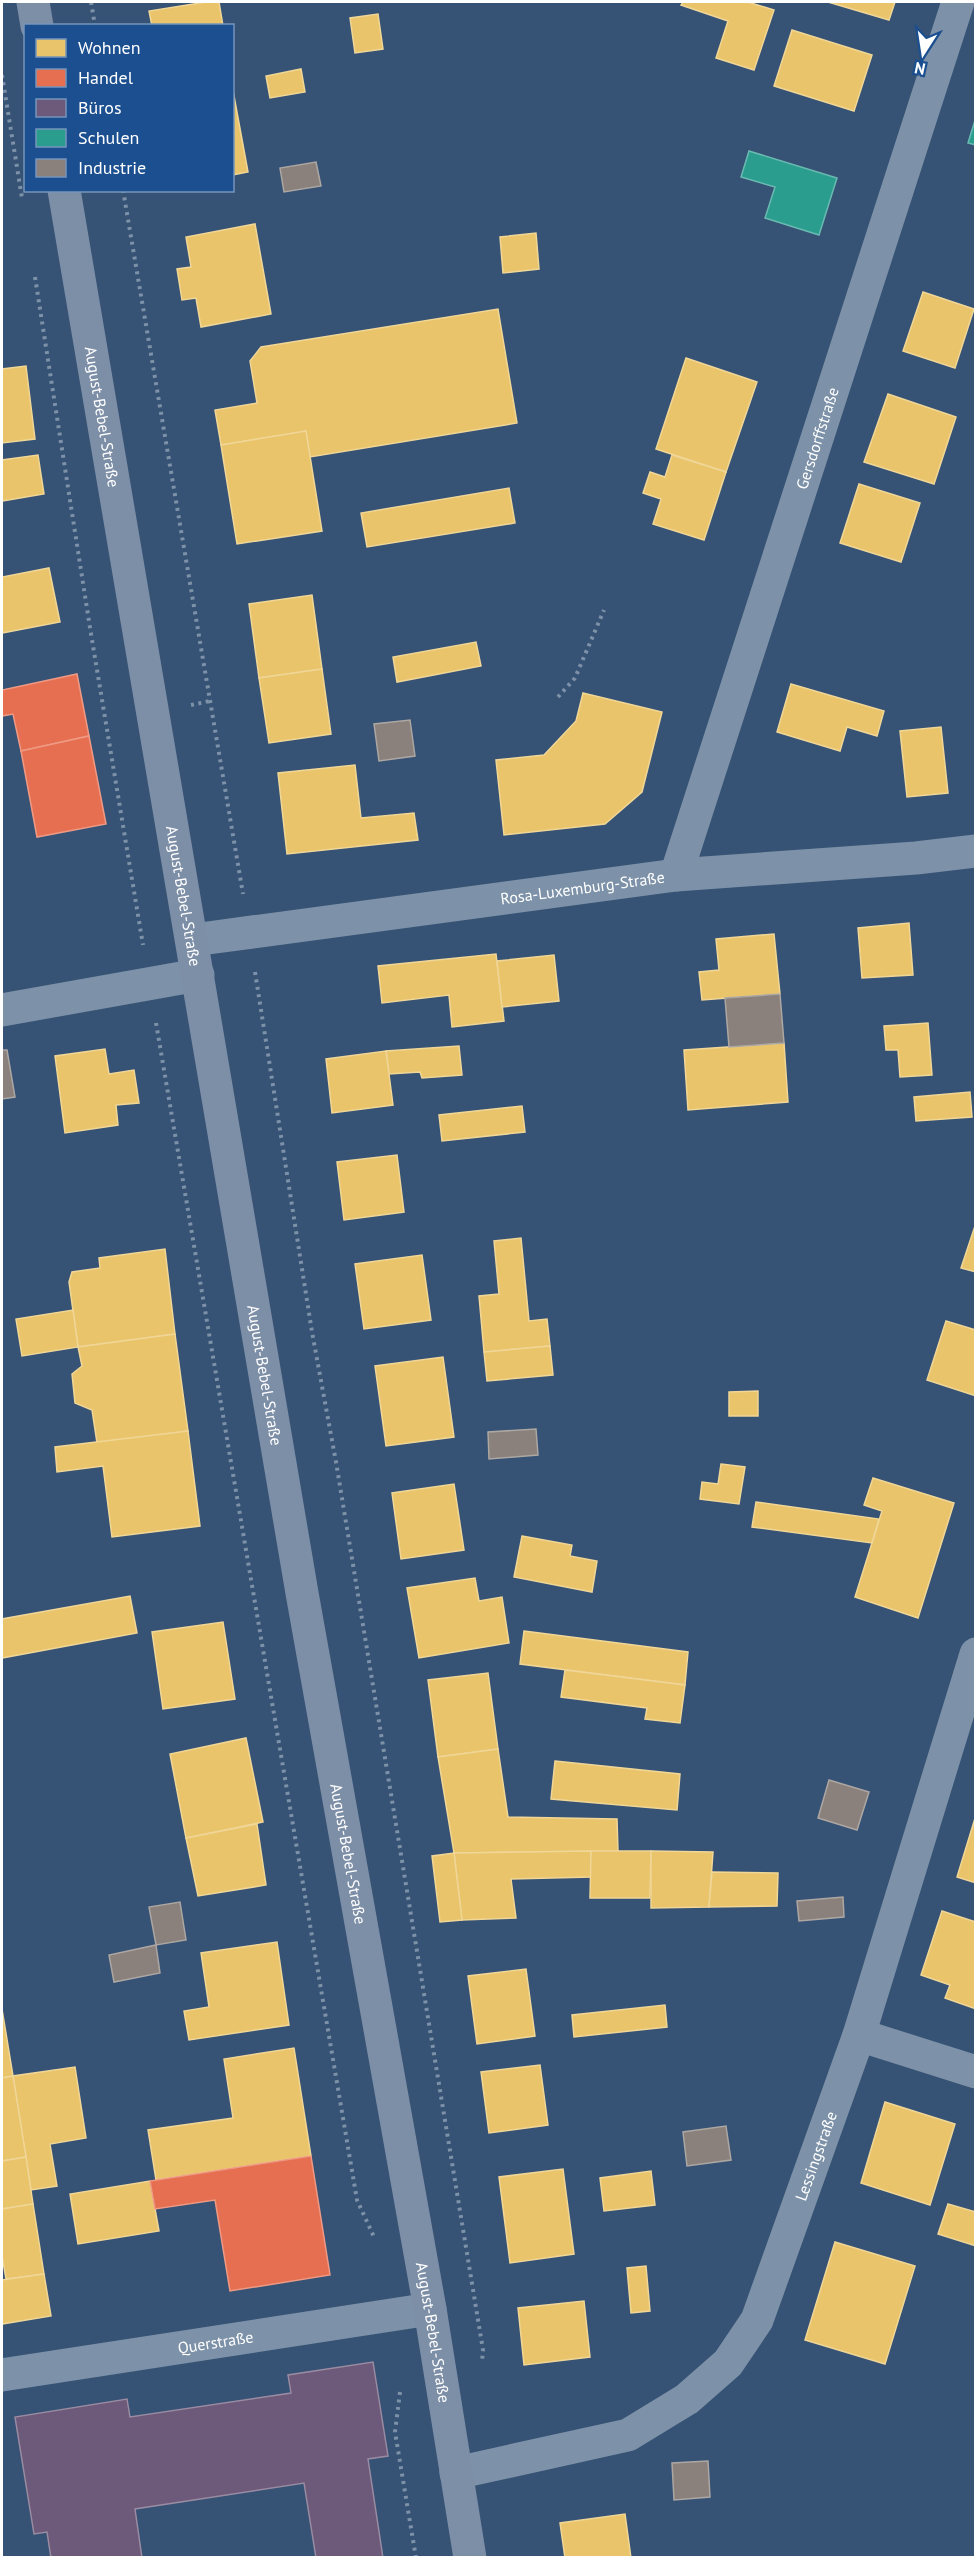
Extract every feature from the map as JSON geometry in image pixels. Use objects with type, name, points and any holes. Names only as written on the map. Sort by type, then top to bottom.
[{"type":"main road","points":[[33,2],[37,24]]},
{"type":"main road","name":"August-Bebel-Straße","points":[[64,192],[302,1593],[430,2309],[470,2558]]},
{"type":"street","name":"Gersdorffstraße","points":[[676,875],[958,2]]},
{"type":"street","name":"Rosa-Luxemburg-Straße","points":[[193,940],[676,875],[916,858],[975,851]]},
{"type":"street","points":[[2,1010],[198,975]]},
{"type":"street","name":"Lessingstraße","points":[[456,2473],[628,2435],[687,2399],[728,2363],[758,2320],[859,2035],[975,1654]]},
{"type":"street","points":[[859,2035],[975,2072]]},
{"type":"street","name":"Querstraße","points":[[2,2375],[430,2309]]},
{"type":"path","points":[[91,2],[95,24]]},
{"type":"path","points":[[2,75],[22,199]]},
{"type":"path","points":[[123,192],[249,932],[312,1332],[336,1462],[483,2350],[480,2370]]},
{"type":"path","points":[[33,266],[91,634],[357,2200],[379,2247]]},
{"type":"path","points":[[558,697],[575,678],[604,610]]},
{"type":"path","points":[[398,2383],[400,2394],[395,2432],[416,2558]]},
{"type":"building: Wohnen","points":[[219,2],[223,24],[152,24],[149,11]]},
{"type":"building: Wohnen","points":[[683,2],[748,2],[774,10],[754,70],[716,58],[728,21],[681,5]]},
{"type":"building: Wohnen","points":[[828,2],[895,2],[889,20]]},
{"type":"building: Wohnen","points":[[378,14],[383,49],[355,53],[350,18]]},
{"type":"building: Wohnen","points":[[792,30],[872,55],[854,111],[774,86]]},
{"type":"building: Wohnen","points":[[301,69],[305,92],[270,98],[266,76]]},
{"type":"building: Wohnen","points":[[234,96],[248,172],[234,175]]},
{"type":"building: Wohnen","points":[[255,224],[271,314],[201,327],[196,298],[182,300],[177,269],[191,267],[186,237]]},
{"type":"building: Wohnen","points":[[536,233],[539,269],[503,273],[500,237]]},
{"type":"building: Wohnen","points":[[923,292],[974,309],[955,368],[903,351]]},
{"type":"building: Wohnen","points":[[498,309],[517,423],[310,457],[306,431],[221,445],[215,410],[257,403],[250,361],[261,347]]},
{"type":"building: Wohnen","points":[[686,358],[757,382],[726,472],[656,449]]},
{"type":"building: Wohnen","points":[[26,366],[35,439],[2,443],[2,369]]},
{"type":"building: Wohnen","points":[[888,394],[956,417],[934,484],[864,462]]},
{"type":"building: Wohnen","points":[[306,431],[322,531],[237,544],[221,445]]},
{"type":"building: Wohnen","points":[[38,455],[44,494],[2,501],[2,460]]},
{"type":"building: Wohnen","points":[[672,455],[726,472],[704,540],[653,524],[661,499],[643,493],[650,472],[665,477]]},
{"type":"building: Wohnen","points":[[859,484],[920,503],[901,562],[840,543]]},
{"type":"building: Wohnen","points":[[509,488],[515,523],[367,547],[361,513]]},
{"type":"building: Wohnen","points":[[49,568],[60,622],[2,633],[2,577]]},
{"type":"building: Wohnen","points":[[312,595],[322,669],[259,678],[249,604]]},
{"type":"building: Wohnen","points":[[476,642],[481,666],[397,682],[393,657]]},
{"type":"building: Wohnen","points":[[322,669],[331,734],[269,743],[259,678]]},
{"type":"building: Wohnen","points":[[791,684],[884,711],[877,736],[847,727],[840,751],[777,732]]},
{"type":"building: Wohnen","points":[[583,693],[662,712],[642,792],[605,824],[504,835],[496,760],[544,755],[576,721]]},
{"type":"building: Wohnen","points":[[941,727],[948,793],[907,797],[900,731]]},
{"type":"building: Wohnen","points":[[355,765],[361,818],[414,813],[418,840],[287,854],[278,773]]},
{"type":"building: Wohnen","points":[[909,923],[913,975],[862,978],[858,928]]},
{"type":"building: Wohnen","points":[[774,934],[780,994],[702,1000],[699,972],[719,970],[716,939]]},
{"type":"building: Wohnen","points":[[496,954],[504,1021],[452,1027],[449,995],[382,1003],[378,966]]},
{"type":"building: Wohnen","points":[[554,955],[559,1001],[502,1007],[497,961]]},
{"type":"building: Wohnen","points":[[928,1023],[932,1075],[900,1077],[898,1050],[886,1050],[884,1026]]},
{"type":"building: Wohnen","points":[[784,1043],[788,1102],[688,1110],[684,1050]]},
{"type":"building: Wohnen","points":[[459,1046],[462,1075],[422,1078],[420,1072],[389,1074],[386,1051]]},
{"type":"building: Wohnen","points":[[105,1049],[109,1074],[134,1070],[139,1103],[116,1105],[118,1125],[65,1133],[55,1056]]},
{"type":"building: Wohnen","points":[[386,1051],[393,1105],[332,1113],[326,1059]]},
{"type":"building: Wohnen","points":[[970,1092],[972,1117],[916,1121],[914,1097]]},
{"type":"building: Wohnen","points":[[522,1106],[525,1132],[442,1141],[439,1115]]},
{"type":"building: Wohnen","points":[[397,1155],[404,1212],[344,1220],[337,1162]]},
{"type":"building: Wohnen","points":[[976,1223],[976,1272],[961,1268]]},
{"type":"building: Wohnen","points":[[521,1238],[529,1321],[547,1319],[550,1346],[484,1352],[479,1296],[499,1294],[494,1241]]},
{"type":"building: Wohnen","points":[[165,1249],[175,1334],[78,1347],[69,1282],[72,1272],[100,1268],[99,1258]]},
{"type":"building: Wohnen","points":[[422,1255],[431,1320],[364,1329],[355,1264]]},
{"type":"building: Wohnen","points":[[73,1310],[78,1347],[22,1356],[16,1319]]},
{"type":"building: Wohnen","points":[[946,1321],[976,1330],[976,1396],[927,1380]]},
{"type":"building: Wohnen","points":[[175,1334],[188,1431],[97,1443],[92,1410],[75,1403],[72,1374],[82,1366],[78,1347]]},
{"type":"building: Wohnen","points":[[550,1346],[553,1375],[487,1381],[484,1352]]},
{"type":"building: Wohnen","points":[[443,1357],[454,1437],[386,1446],[375,1366]]},
{"type":"building: Wohnen","points":[[758,1391],[758,1416],[729,1416],[729,1392]]},
{"type":"building: Wohnen","points":[[188,1431],[200,1526],[112,1537],[103,1466],[57,1472],[55,1447]]},
{"type":"building: Wohnen","points":[[721,1464],[745,1467],[739,1504],[700,1499],[702,1482],[718,1484]]},
{"type":"building: Wohnen","points":[[873,1478],[954,1503],[918,1618],[855,1597],[882,1511],[864,1505]]},
{"type":"building: Wohnen","points":[[454,1484],[464,1550],[401,1559],[392,1493]]},
{"type":"building: Wohnen","points":[[756,1502],[879,1519],[872,1543],[752,1527]]},
{"type":"building: Wohnen","points":[[522,1536],[572,1545],[570,1556],[597,1561],[592,1592],[514,1577]]},
{"type":"building: Wohnen","points":[[475,1578],[479,1601],[502,1597],[509,1643],[419,1658],[407,1588]]},
{"type":"building: Wohnen","points":[[130,1596],[137,1633],[2,1658],[2,1619]]},
{"type":"building: Wohnen","points":[[223,1622],[235,1699],[163,1709],[152,1632]]},
{"type":"building: Wohnen","points":[[524,1631],[688,1652],[685,1685],[520,1664]]},
{"type":"building: Wohnen","points":[[565,1670],[685,1685],[680,1723],[645,1719],[647,1708],[561,1697]]},
{"type":"building: Wohnen","points":[[488,1673],[498,1749],[438,1757],[428,1680]]},
{"type":"building: Wohnen","points":[[246,1738],[263,1822],[186,1838],[170,1754]]},
{"type":"building: Wohnen","points":[[498,1749],[508,1817],[617,1819],[618,1851],[454,1853],[438,1757]]},
{"type":"building: Wohnen","points":[[555,1761],[680,1774],[677,1810],[551,1799]]},
{"type":"building: Wohnen","points":[[976,1815],[976,1883],[957,1877]]},
{"type":"building: Wohnen","points":[[257,1824],[266,1885],[198,1896],[186,1838]]},
{"type":"building: Wohnen","points":[[591,1851],[592,1877],[511,1879],[516,1918],[462,1920],[454,1853]]},
{"type":"building: Wohnen","points":[[591,1851],[651,1851],[650,1898],[590,1898]]},
{"type":"building: Wohnen","points":[[651,1851],[713,1852],[709,1907],[651,1908]]},
{"type":"building: Wohnen","points":[[454,1853],[462,1920],[440,1922],[432,1856]]},
{"type":"building: Wohnen","points":[[712,1872],[778,1873],[777,1906],[709,1907]]},
{"type":"building: Wohnen","points":[[942,1911],[976,1922],[976,2009],[945,1998],[950,1985],[921,1975]]},
{"type":"building: Wohnen","points":[[277,1942],[289,2025],[189,2040],[184,2011],[209,2007],[201,1953]]},
{"type":"building: Wohnen","points":[[526,1969],[535,2036],[477,2044],[468,1976]]},
{"type":"building: Wohnen","points":[[665,2005],[667,2027],[574,2037],[572,2015]]},
{"type":"building: Wohnen","points":[[2,2009],[13,2076],[2,2078]]},
{"type":"building: Wohnen","points":[[294,2048],[311,2156],[156,2180],[148,2130],[233,2118],[224,2059]]},
{"type":"building: Wohnen","points":[[540,2065],[548,2125],[489,2133],[481,2072]]},
{"type":"building: Wohnen","points":[[75,2067],[86,2138],[50,2144],[57,2186],[31,2190],[13,2076]]},
{"type":"building: Wohnen","points":[[13,2076],[26,2157],[2,2161],[2,2078]]},
{"type":"building: Wohnen","points":[[885,2102],[955,2124],[930,2205],[861,2183]]},
{"type":"building: Wohnen","points":[[26,2157],[33,2204],[2,2209],[2,2161]]},
{"type":"building: Wohnen","points":[[563,2169],[574,2254],[510,2263],[499,2177]]},
{"type":"building: Wohnen","points":[[651,2171],[655,2205],[604,2211],[600,2178]]},
{"type":"building: Wohnen","points":[[150,2181],[159,2231],[78,2244],[70,2194]]},
{"type":"building: Wohnen","points":[[33,2204],[44,2274],[6,2279],[2,2256],[2,2209]]},
{"type":"building: Wohnen","points":[[948,2204],[976,2212],[976,2246],[938,2234]]},
{"type":"building: Wohnen","points":[[835,2242],[915,2266],[885,2364],[805,2340]]},
{"type":"building: Wohnen","points":[[646,2266],[650,2311],[631,2313],[627,2268]]},
{"type":"building: Wohnen","points":[[44,2274],[51,2316],[2,2324],[2,2280]]},
{"type":"building: Wohnen","points":[[584,2301],[590,2357],[524,2365],[518,2308]]},
{"type":"building: Wohnen","points":[[625,2514],[631,2558],[565,2558],[560,2523]]},
{"type":"building: Handel","points":[[77,674],[89,736],[21,751],[13,714],[2,716],[2,690]]},
{"type":"building: Handel","points":[[89,736],[106,824],[37,837],[21,751]]},
{"type":"building: Handel","points":[[311,2156],[330,2275],[230,2291],[215,2200],[155,2209],[150,2181]]},
{"type":"building: Büros","points":[[373,2362],[388,2456],[368,2459],[383,2558],[316,2558],[304,2483],[135,2509],[142,2558],[51,2558],[47,2532],[34,2534],[15,2417],[127,2399],[130,2417],[291,2393],[288,2375]]},
{"type":"building: Schulen","points":[[976,117],[976,145],[968,143]]},
{"type":"building: Schulen","points":[[749,151],[837,178],[819,235],[765,218],[775,187],[741,177]]},
{"type":"building: Industrie","points":[[316,162],[321,186],[284,192],[280,168]]},
{"type":"building: Industrie","points":[[410,720],[415,756],[379,761],[374,724]]},
{"type":"building: Industrie","points":[[780,994],[784,1043],[729,1047],[725,998]]},
{"type":"building: Industrie","points":[[2,1050],[7,1050],[15,1097],[2,1099]]},
{"type":"building: Industrie","points":[[536,1429],[538,1455],[489,1459],[488,1432]]},
{"type":"building: Industrie","points":[[829,1780],[869,1792],[857,1830],[818,1818]]},
{"type":"building: Industrie","points":[[843,1897],[844,1917],[799,1921],[797,1901]]},
{"type":"building: Industrie","points":[[180,1902],[186,1940],[156,1945],[149,1907]]},
{"type":"building: Industrie","points":[[156,1945],[160,1973],[114,1982],[109,1955]]},
{"type":"building: Industrie","points":[[726,2126],[731,2160],[687,2166],[683,2132]]},
{"type":"building: Industrie","points":[[708,2461],[710,2497],[674,2500],[672,2463]]}]
